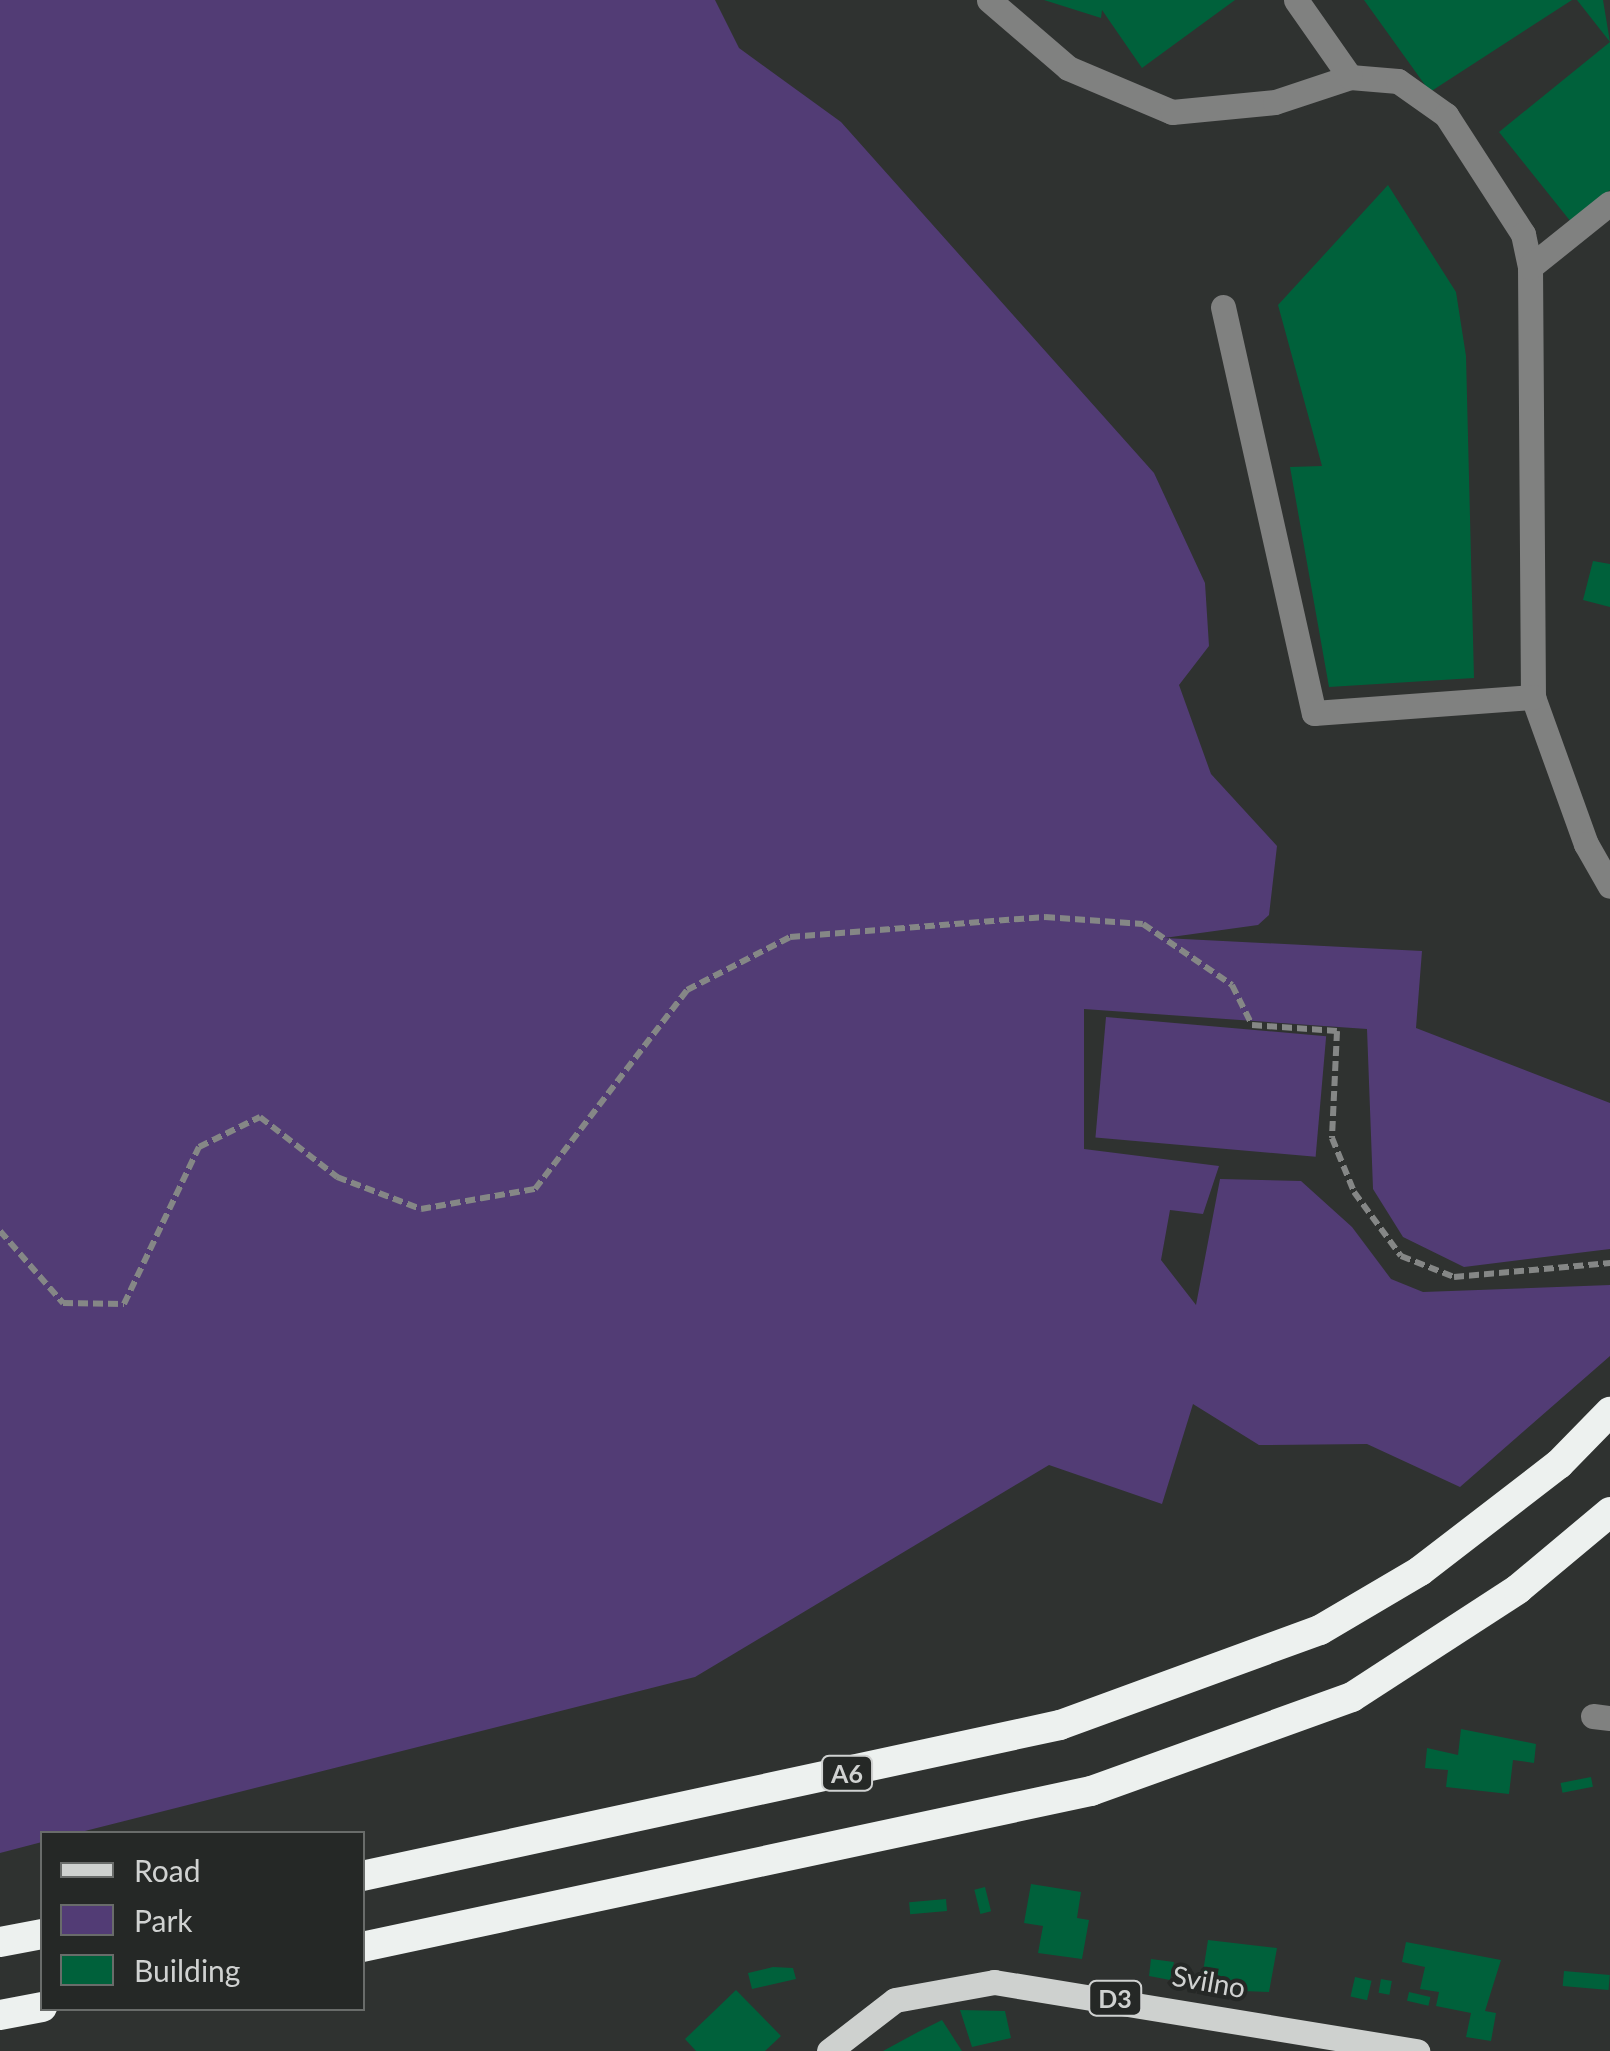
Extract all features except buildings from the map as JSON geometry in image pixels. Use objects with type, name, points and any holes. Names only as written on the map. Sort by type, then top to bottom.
[{"type":"highway","name":"A6","points":[[365,1875],[1060,1726],[1320,1630],[1420,1571],[1559,1464],[1610,1412]]},
{"type":"highway","points":[[365,1946],[1091,1791],[1352,1696],[1518,1589],[1610,1512]]},
{"type":"highway","points":[[0,1942],[40,1934]]},
{"type":"highway","points":[[0,2015],[40,2007]]},
{"type":"main road","name":"Svilno","points":[[828,2051],[895,2000],[994,1982],[1417,2051]]},
{"type":"street","points":[[989,0],[1068,68],[1172,112],[1276,102],[1350,77],[1398,82],[1446,116],[1523,234],[1530,267],[1533,697],[1586,844],[1610,886]]},
{"type":"street","points":[[1296,0],[1350,77]]},
{"type":"street","points":[[1530,267],[1610,203]]},
{"type":"street","points":[[1223,306],[1314,713],[1533,697]]},
{"type":"path","points":[[0,1231],[64,1304],[124,1304],[199,1147],[260,1117],[337,1176],[421,1209],[535,1190],[688,990],[790,937],[1045,917],[1142,924],[1232,985],[1252,1025],[1337,1031],[1332,1138],[1354,1192],[1400,1256],[1454,1276],[1610,1263]]},
{"type":"green space","points":[[0,0],[715,0],[739,48],[841,122],[1154,473],[1205,583],[1209,646],[1179,685],[1211,774],[1277,846],[1269,915],[1258,925],[1164,938],[1422,951],[1416,1028],[1610,1103],[1610,1249],[1464,1267],[1403,1237],[1373,1189],[1367,1029],[1084,1009],[1084,1149],[1219,1166],[1203,1214],[1170,1210],[1161,1260],[1196,1305],[1220,1179],[1301,1181],[1352,1227],[1391,1279],[1423,1292],[1610,1285],[1610,1356],[1460,1487],[1367,1444],[1259,1445],[1193,1404],[1162,1504],[1049,1465],[695,1677],[85,1831],[40,1831],[40,1843],[0,1853]]},
{"type":"green space","points":[[1106,1017],[1326,1036],[1316,1157],[1095,1138]]}]
